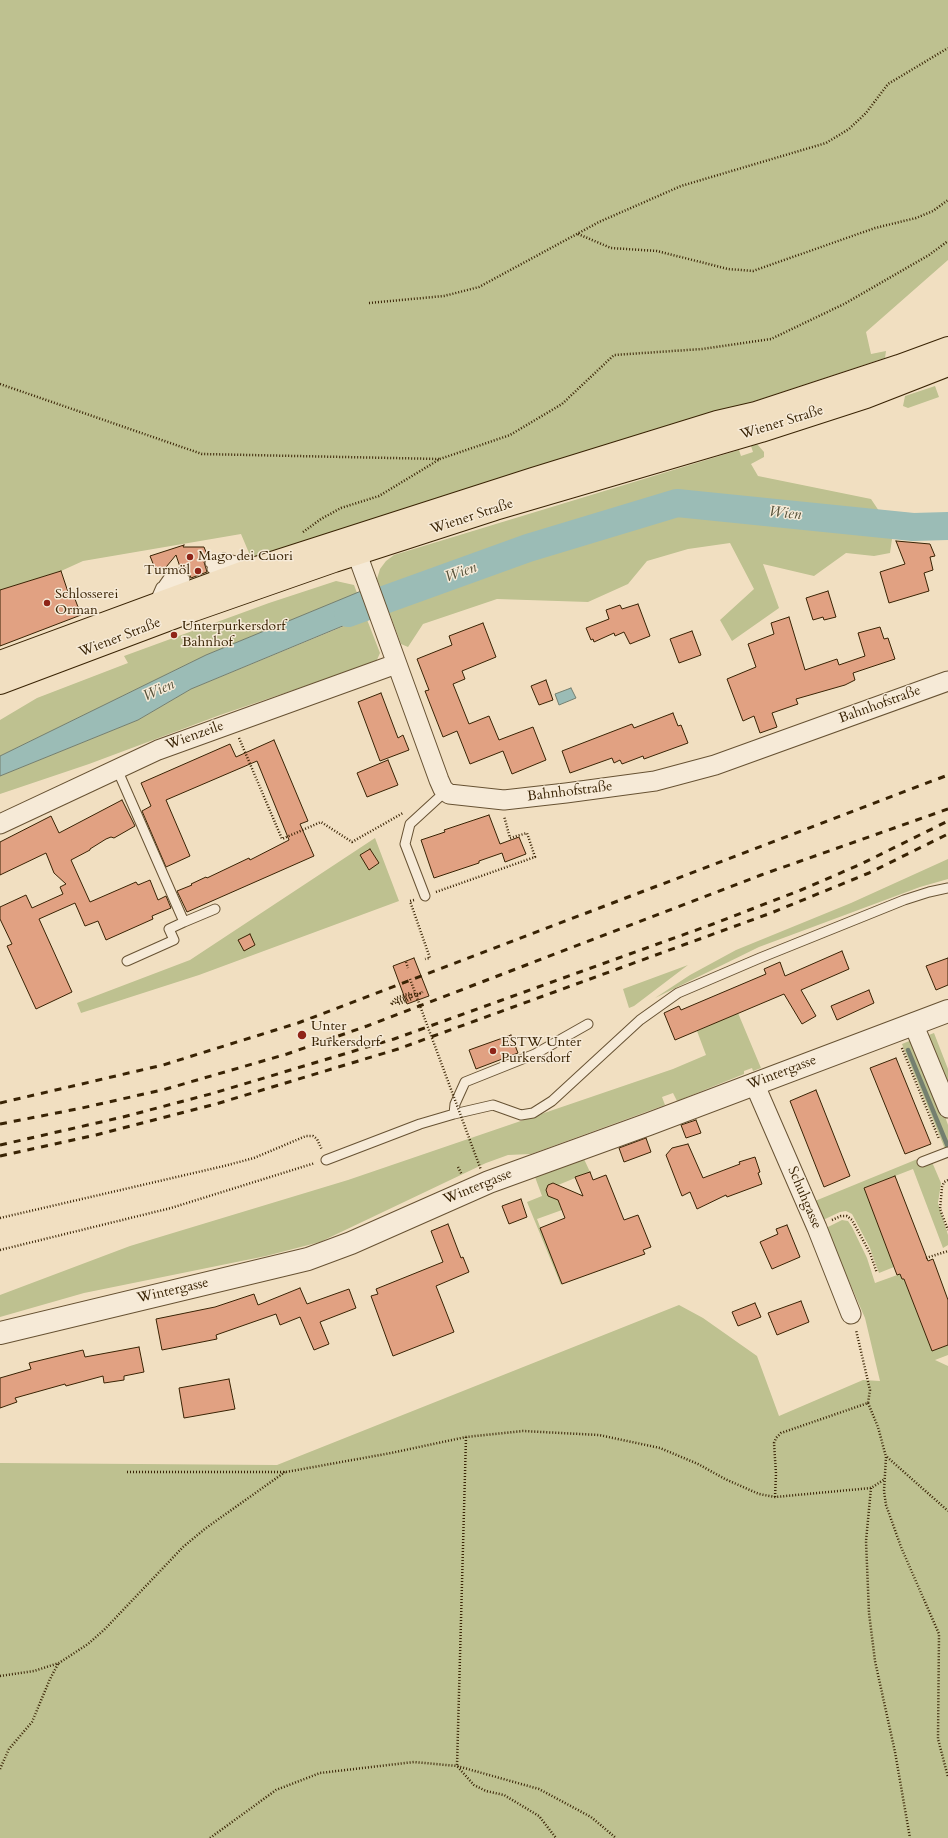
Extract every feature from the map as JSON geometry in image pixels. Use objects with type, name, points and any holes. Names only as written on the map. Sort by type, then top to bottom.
[{"type":"main road","name":"Wiener Straße","points":[[354,546],[638,446],[756,412],[899,366],[948,348]]},
{"type":"main road","name":"Wiener Straße","points":[[0,662],[156,606],[247,576],[503,507],[761,431],[866,397],[948,365]]},
{"type":"main road","name":"Wiener Straße","points":[[0,683],[156,606]]},
{"type":"street","points":[[354,546],[366,583],[439,780],[443,789],[446,791]]},
{"type":"street","name":"Wienzeile","points":[[0,824],[158,750],[396,664]]},
{"type":"street","name":"Bahnhofstraße","points":[[446,791],[449,794],[504,800],[566,793],[655,780],[690,772],[715,764],[948,681]]},
{"type":"street","name":"Wintergasse","points":[[0,1333],[308,1259],[351,1243],[489,1182],[948,1011]]},
{"type":"street","points":[[913,1023],[948,1108]]},
{"type":"street","name":"Schuhgasse","points":[[754,1083],[817,1228],[851,1314]]},
{"type":"lane","points":[[211,566],[247,576]]},
{"type":"lane","points":[[156,606],[184,576]]},
{"type":"lane","points":[[117,769],[184,922]]},
{"type":"lane","points":[[425,896],[405,844],[410,824],[446,791]]},
{"type":"lane","points":[[326,1160],[420,1124],[493,1105],[521,1115],[533,1113],[552,1101],[640,1020],[678,993],[904,900],[948,888]]},
{"type":"lane","points":[[127,961],[174,940],[169,929],[215,909]]},
{"type":"lane","points":[[454,1114],[454,1104],[466,1082],[535,1054],[588,1024]]},
{"type":"lane","points":[[922,1162],[947,1152]]},
{"type":"path","points":[[369,303],[444,296],[479,287],[599,222],[681,186],[826,143],[849,129],[866,113],[888,84],[948,48]]},
{"type":"path","points":[[578,234],[611,248],[657,251],[728,269],[753,271],[875,228],[916,218],[933,211],[948,200]]},
{"type":"path","points":[[302,533],[321,519],[342,508],[379,496],[440,459],[510,435],[562,404],[614,355],[702,349],[770,339],[844,304],[929,255],[948,242]]},
{"type":"path","points":[[0,384],[202,454],[440,459]]},
{"type":"path","points":[[233,723],[282,839],[321,822],[352,842],[406,811]]},
{"type":"path","points":[[425,959],[430,958],[410,901],[535,857],[527,833],[510,838],[504,820],[504,800]]},
{"type":"path","points":[[406,962],[408,968]]},
{"type":"path","points":[[410,979],[481,1170]]},
{"type":"path","points":[[416,993],[409,995],[403,997],[397,1000],[398,1004],[412,999],[411,996],[410,993],[396,998],[391,1004],[398,1002],[404,999],[410,997],[416,994],[423,992],[417,996]]},
{"type":"path","points":[[902,1050],[939,1139]]},
{"type":"path","points":[[0,1218],[254,1158],[306,1136],[313,1136],[317,1140],[326,1160],[171,1208],[0,1250]]},
{"type":"path","points":[[948,1180],[944,1182],[942,1187],[940,1209],[948,1230]]},
{"type":"path","points":[[830,1221],[841,1216],[847,1216],[852,1220],[870,1253],[877,1274]]},
{"type":"path","points":[[926,1258],[948,1251]]},
{"type":"path","points":[[851,1314],[862,1347],[870,1390],[868,1404],[878,1427],[886,1457],[886,1505],[901,1547],[939,1634],[938,1739],[948,1777]]},
{"type":"path","points":[[775,1497],[774,1444],[776,1438],[781,1433],[868,1404]]},
{"type":"path","points":[[127,1472],[286,1472],[391,1453],[466,1437],[523,1431],[599,1435],[660,1448],[698,1464],[725,1479],[759,1494],[775,1497],[871,1488],[885,1480]]},
{"type":"path","points":[[466,1437],[457,1766],[474,1785],[486,1791],[504,1795],[539,1816],[556,1838]]},
{"type":"path","points":[[886,1457],[948,1511]]},
{"type":"path","points":[[0,1676],[34,1671],[59,1663],[88,1644],[104,1630],[183,1547],[206,1528],[286,1472]]},
{"type":"path","points":[[871,1488],[866,1541],[869,1613],[875,1661],[895,1752],[910,1838]]},
{"type":"path","points":[[0,1769],[9,1749],[32,1722],[50,1679],[59,1663]]},
{"type":"path","points":[[210,1838],[276,1790],[320,1773],[414,1762],[457,1766],[539,1789],[591,1818],[616,1838]]},
{"type":"green space","points":[[0,0],[948,0],[948,260],[866,332],[871,354],[886,351],[885,358],[610,449],[262,554],[262,557],[252,560],[241,534],[83,561],[61,571],[0,590]]},
{"type":"green space","points":[[935,386],[939,397],[908,408],[903,406],[905,396]]},
{"type":"green space","points":[[757,444],[764,452],[764,457],[751,464],[758,476],[871,499],[893,532],[890,553],[874,556],[846,553],[814,576],[763,564],[779,608],[732,641],[720,620],[754,589],[730,543],[688,549],[647,561],[628,584],[588,602],[497,599],[423,624],[408,647],[401,644],[377,579],[380,569],[386,561],[394,555],[739,450],[741,456],[753,452],[751,446]]},
{"type":"green space","points":[[336,581],[354,585],[357,593],[206,655],[0,756],[0,720],[37,698],[128,663],[124,656],[269,603]]},
{"type":"green space","points":[[366,617],[380,653],[376,662],[220,715],[89,764],[0,794],[0,776],[138,720],[191,689]]},
{"type":"green space","points":[[375,838],[399,901],[199,975],[81,1013],[77,1003],[190,960]]},
{"type":"green space","points":[[948,859],[948,879],[920,887],[759,947],[655,998],[690,975],[736,950],[851,903]]},
{"type":"green space","points":[[688,965],[634,1006],[629,1008],[623,989]]},
{"type":"green space","points":[[738,1013],[761,1068],[753,1071],[752,1068],[744,1071],[744,1074],[677,1101],[673,1093],[662,1097],[665,1105],[531,1154],[508,1155],[486,1163],[320,1242],[266,1256],[84,1293],[0,1317],[0,1295],[130,1246],[348,1180],[673,1069],[706,1055],[697,1031]]},
{"type":"green space","points":[[934,1033],[948,1069],[948,1092],[926,1036]]},
{"type":"green space","points":[[914,1039],[921,1067],[930,1089],[939,1100],[935,1102],[939,1112],[943,1111],[948,1125],[948,1147],[945,1149],[902,1044]]},
{"type":"green space","points":[[920,1158],[932,1162],[941,1183],[938,1203],[948,1235],[948,1245],[943,1248],[913,1169],[864,1188],[894,1267],[879,1273],[870,1248],[852,1214],[846,1211],[840,1212],[823,1220],[815,1201]]},
{"type":"green space","points":[[584,1159],[590,1172],[558,1185],[553,1183],[548,1185],[546,1190],[548,1196],[557,1196],[562,1210],[537,1219],[562,1284],[561,1285],[527,1202],[542,1196],[535,1177]]},
{"type":"green space","points":[[842,1220],[848,1221],[852,1227],[867,1258],[875,1283],[900,1274],[902,1279],[904,1279],[932,1351],[948,1345],[948,1355],[935,1360],[948,1366],[948,1838],[0,1838],[0,1463],[277,1465],[679,1305],[703,1318],[757,1356],[779,1416],[863,1380],[880,1381],[865,1318],[826,1228]]},
{"type":"water","points":[[366,589],[374,613],[191,689],[138,720],[0,776],[0,756],[206,655]]},
{"type":"water","points":[[571,688],[576,698],[559,705],[555,694]]},
{"type":"building","points":[[896,541],[930,544],[935,556],[930,557],[933,570],[924,573],[929,591],[889,603],[880,572],[905,564]]},
{"type":"building","points":[[184,545],[183,547],[204,547],[208,557],[204,562],[207,572],[191,578],[187,568],[180,567],[176,555],[162,572],[154,566],[150,556]]},
{"type":"building","name":"Schlosserei Orman","points":[[61,571],[68,592],[72,591],[81,615],[0,646],[0,590]]},
{"type":"building","points":[[828,591],[836,617],[824,620],[823,617],[813,620],[806,598]]},
{"type":"building","points":[[638,604],[650,636],[630,644],[624,632],[615,636],[614,633],[594,642],[593,639],[591,640],[586,628],[609,619],[606,610],[620,605],[622,609]]},
{"type":"building","points":[[789,617],[805,670],[837,659],[839,665],[865,656],[858,633],[880,627],[884,639],[888,638],[895,659],[853,673],[855,680],[845,685],[796,699],[798,704],[772,713],[777,727],[760,733],[754,716],[743,721],[727,679],[756,667],[748,644],[774,634],[771,623]]},
{"type":"building","points":[[483,623],[496,657],[462,671],[465,679],[453,684],[469,724],[489,716],[499,740],[533,727],[546,760],[512,774],[503,751],[470,764],[457,731],[443,737],[425,691],[429,690],[417,659],[452,645],[449,636]]},
{"type":"building","points":[[692,631],[701,655],[679,663],[670,639]]},
{"type":"building","points":[[546,680],[553,700],[539,705],[531,686]]},
{"type":"building","points":[[381,693],[398,738],[403,735],[409,750],[380,761],[358,702]]},
{"type":"building","points":[[673,713],[678,726],[681,725],[688,743],[644,759],[643,756],[622,764],[620,760],[614,763],[612,758],[570,773],[562,751],[632,724],[634,728]]},
{"type":"building","points":[[274,740],[308,821],[300,824],[314,856],[187,912],[177,891],[249,858],[250,860],[289,840],[257,761],[166,800],[190,856],[166,867],[142,811],[151,806],[141,783],[230,744],[236,757]]},
{"type":"building","points":[[388,760],[398,785],[367,797],[357,773]]},
{"type":"building","points":[[122,800],[135,826],[114,838],[111,837],[106,839],[90,850],[71,860],[90,902],[136,882],[138,885],[150,880],[158,900],[166,896],[171,908],[152,916],[153,919],[106,940],[98,921],[85,926],[75,903],[39,919],[72,992],[36,1009],[7,946],[12,944],[0,919],[0,907],[26,895],[32,908],[63,894],[60,887],[66,884],[54,873],[46,853],[0,875],[0,842],[51,816],[59,833]]},
{"type":"building","points":[[489,815],[500,844],[519,837],[526,854],[505,862],[502,853],[479,861],[479,863],[434,878],[421,840],[445,832],[444,830]]},
{"type":"building","points":[[370,849],[379,863],[369,870],[360,855]]},
{"type":"building","points":[[250,934],[255,945],[244,951],[238,940]]},
{"type":"building","points":[[842,951],[849,969],[801,990],[816,1016],[802,1024],[784,994],[675,1040],[664,1013],[679,1006],[681,1010],[766,974],[764,969],[780,962],[785,976]]},
{"type":"building","points":[[414,958],[429,996],[407,1004],[393,966]]},
{"type":"building","points":[[948,958],[948,985],[936,990],[926,966]]},
{"type":"building","points":[[869,990],[874,1003],[837,1020],[831,1006]]},
{"type":"building","name":"ESTW Unter Purkersdorf","points":[[511,1035],[518,1053],[476,1069],[469,1050]]},
{"type":"building","points":[[896,1058],[931,1144],[905,1154],[870,1068]]},
{"type":"building","points":[[816,1090],[850,1176],[824,1187],[790,1101]]},
{"type":"building","points":[[696,1120],[701,1133],[686,1138],[681,1125]]},
{"type":"building","points":[[646,1138],[651,1152],[624,1162],[619,1148]]},
{"type":"building","points":[[688,1144],[703,1178],[740,1164],[739,1162],[755,1157],[762,1184],[727,1197],[726,1195],[697,1209],[690,1192],[682,1196],[666,1155],[672,1148]]},
{"type":"building","points":[[590,1172],[593,1180],[606,1175],[624,1220],[638,1215],[651,1247],[643,1250],[645,1254],[562,1284],[540,1228],[565,1218],[558,1200],[548,1196],[546,1190],[548,1185],[553,1183],[583,1196],[575,1177]]},
{"type":"building","points":[[895,1176],[928,1261],[933,1259],[948,1300],[948,1345],[932,1351],[904,1279],[902,1279],[900,1274],[897,1275],[864,1188]]},
{"type":"building","points":[[521,1199],[527,1217],[509,1224],[502,1206]]},
{"type":"building","points":[[448,1224],[461,1258],[463,1257],[469,1272],[436,1286],[454,1332],[393,1356],[371,1296],[378,1294],[376,1289],[443,1262],[431,1231]]},
{"type":"building","points":[[787,1225],[800,1257],[772,1269],[760,1242],[778,1234],[776,1229]]},
{"type":"building","points":[[300,1288],[307,1304],[349,1289],[356,1308],[320,1322],[329,1344],[314,1350],[300,1317],[280,1325],[276,1314],[216,1335],[217,1339],[162,1350],[156,1319],[215,1307],[254,1294],[258,1305]]},
{"type":"building","points":[[801,1301],[809,1322],[777,1335],[768,1313]]},
{"type":"building","points":[[755,1303],[761,1317],[738,1326],[732,1312]]},
{"type":"building","points":[[139,1347],[144,1372],[124,1376],[124,1380],[104,1383],[103,1376],[66,1386],[65,1384],[15,1398],[17,1402],[0,1408],[0,1378],[31,1369],[29,1363],[83,1350],[85,1357]]},
{"type":"building","points":[[229,1379],[235,1409],[184,1418],[179,1388]]},
{"type":"waterway","name":"Wien","points":[[348,613],[528,548],[677,503],[913,527],[948,526]]},
{"type":"waterway","points":[[908,1050],[948,1147]]},
{"type":"railway","points":[[0,1103],[163,1065],[298,1023],[948,775]]},
{"type":"railway","points":[[0,1124],[82,1108],[166,1089],[287,1054],[367,1026],[761,875],[948,809]]},
{"type":"railway","points":[[0,1145],[123,1117],[214,1093],[394,1039],[713,924],[801,890],[859,865],[948,821]]},
{"type":"railway","points":[[0,1156],[96,1135],[216,1104],[398,1049],[771,913],[869,873],[948,834]]},
{"type":"place","name":"Mago dei Cuori","points":[[190,557]]},
{"type":"place","name":"Turmöl","points":[[198,571]]},
{"type":"place","name":"Schlosserei Orman","points":[[47,603]]},
{"type":"place","name":"Unterpurkersdorf Bahnhof","points":[[174,635]]},
{"type":"place","name":"Unter Purkersdorf","points":[[302,1035]]},
{"type":"place","name":"ESTW Unter Purkersdorf","points":[[493,1051]]}]
